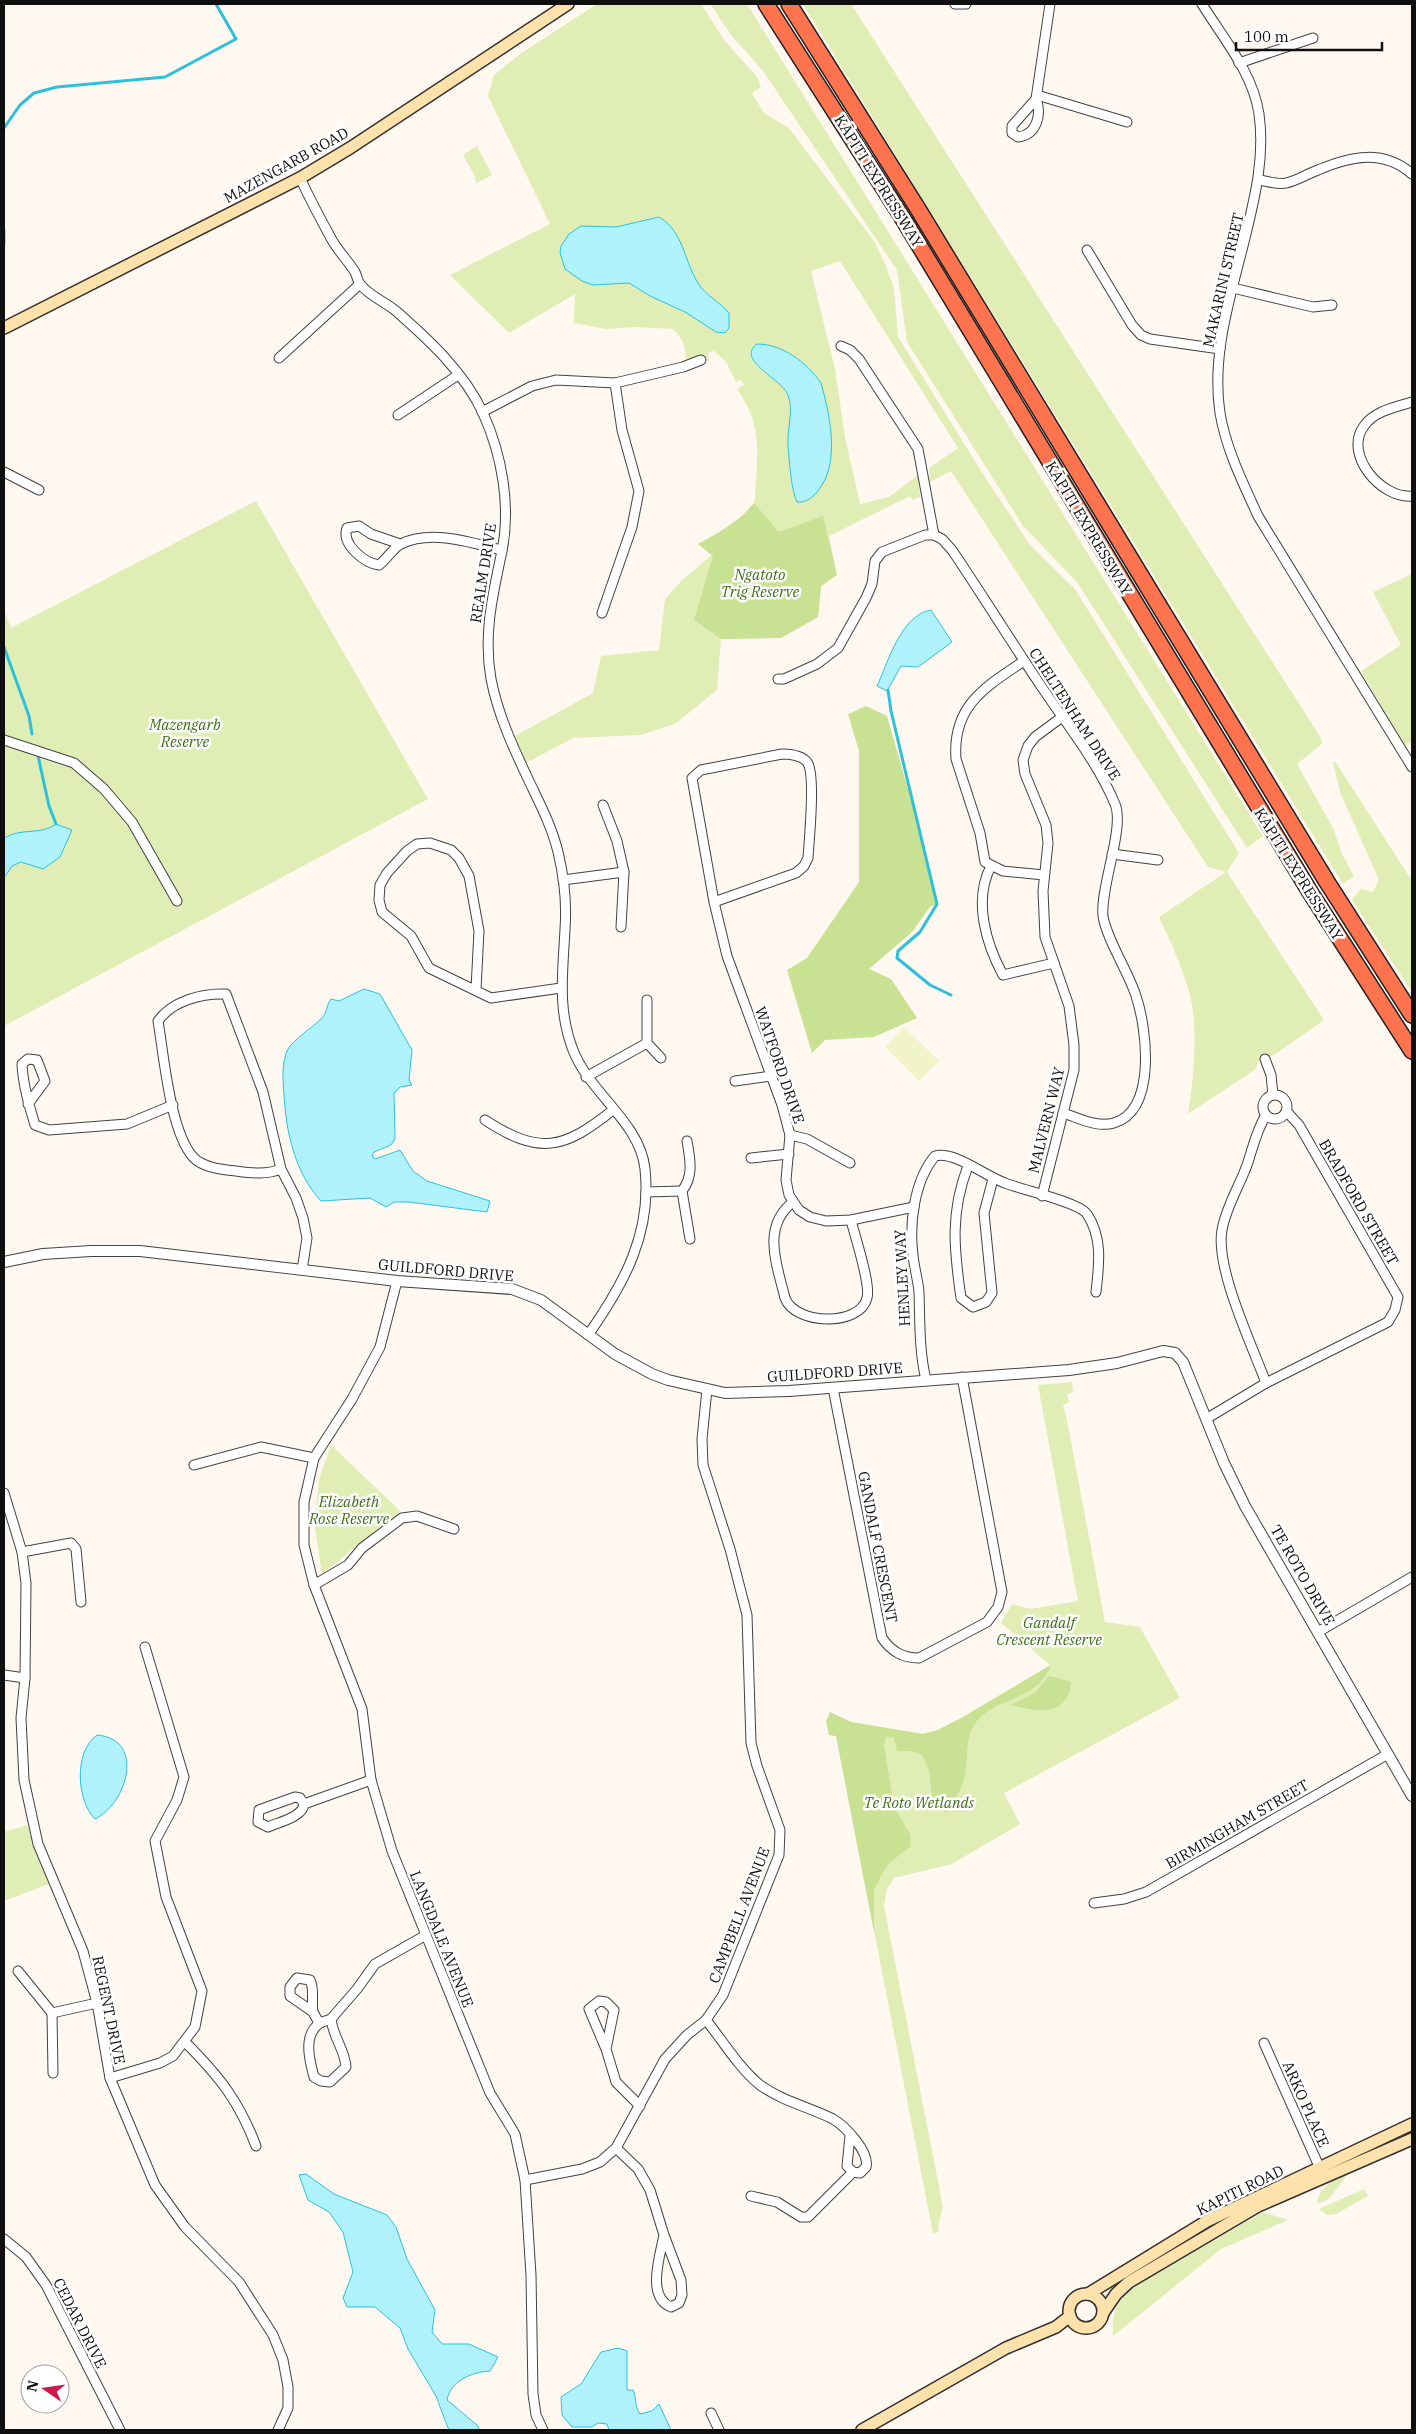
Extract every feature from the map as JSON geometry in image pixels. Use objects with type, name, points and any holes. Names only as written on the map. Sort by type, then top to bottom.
[{"type":"highway","name":"KĀPITI EXPRESSWAY","points":[[766,4],[902,217],[1310,892],[1412,1051]]},
{"type":"highway","name":"KĀPITI EXPRESSWAY","points":[[789,4],[918,209],[1327,882],[1412,1015]]},
{"type":"main road","name":"MAZENGARB ROAD","points":[[4,328],[300,178],[350,148],[568,4]]},
{"type":"main road","name":"KAPITI ROAD","points":[[1103,2313],[1116,2294],[1128,2282],[1228,2222],[1412,2124]]},
{"type":"main road","name":"KAPITI ROAD","points":[[1088,2294],[1207,2222],[1322,2172],[1412,2139]]},
{"type":"main road","points":[[1207,2222],[1228,2222]]},
{"type":"main road","points":[[1081,2294],[1088,2294],[1099,2300],[1103,2313],[1099,2322],[1088,2328],[1075,2324],[1070,2316],[1069,2309],[1073,2300],[1081,2294]]},
{"type":"main road","points":[[862,2430],[1006,2348],[1056,2328],[1070,2316]]},
{"type":"street","points":[[954,4],[966,4]]},
{"type":"street","points":[[1050,4],[1037,97],[1127,122]]},
{"type":"street","name":"MAKARINI STREET","points":[[1202,4],[1250,83],[1259,114],[1261,149],[1259,180],[1220,349],[1218,386],[1221,415],[1240,478],[1258,516],[1412,767]]},
{"type":"street","points":[[1239,63],[1313,38]]},
{"type":"street","points":[[1259,180],[1284,184],[1342,161],[1368,158],[1386,158],[1402,165],[1412,174]]},
{"type":"street","name":"REALM DRIVE","points":[[300,178],[332,239],[354,270],[360,284],[394,310],[448,361],[482,412],[492,438],[504,491],[505,523],[502,550],[488,622],[490,674],[503,725],[553,835],[563,880],[565,927],[560,988],[566,1031],[586,1077],[627,1126],[637,1142],[645,1166],[644,1224],[630,1268],[619,1290],[588,1335]]},
{"type":"street","points":[[1086,250],[1132,325],[1141,335],[1150,339],[1220,349]]},
{"type":"street","points":[[279,358],[360,284]]},
{"type":"street","points":[[1233,288],[1313,307],[1332,306]]},
{"type":"street","points":[[778,679],[816,664],[838,648],[866,598],[872,584],[874,561],[882,552],[918,536],[934,535],[918,449],[859,359],[850,350],[841,346]]},
{"type":"street","points":[[482,412],[532,386],[556,380],[616,383],[683,367],[701,360]]},
{"type":"street","points":[[398,416],[458,375]]},
{"type":"street","points":[[602,613],[632,528],[639,491],[622,430],[616,383]]},
{"type":"street","points":[[1412,402],[1391,408],[1370,419],[1363,427],[1358,446],[1364,464],[1374,479],[1393,493],[1412,496]]},
{"type":"street","points":[[4,472],[39,490]]},
{"type":"street","points":[[400,544],[388,559],[379,565],[370,564],[347,543],[345,534],[348,528],[359,526],[371,534],[400,544],[422,539],[446,538],[502,550]]},
{"type":"street","name":"CHELTENHAM DRIVE","points":[[934,535],[946,542],[952,550],[1103,779],[1116,807],[1116,834],[1103,915],[1106,928],[1136,997],[1145,1051],[1143,1088],[1133,1110],[1114,1123],[1094,1124],[1063,1113]]},
{"type":"street","points":[[1024,661],[990,684],[971,701],[959,726],[955,750],[959,771],[980,833],[986,862],[1003,871],[1044,875]]},
{"type":"street","name":"MALVERN WAY","points":[[1042,1196],[1074,1070],[1074,1045],[1069,1006],[1045,937],[1044,875],[1048,843],[1046,825],[1025,774],[1023,760],[1028,746],[1034,737],[1062,718]]},
{"type":"street","points":[[4,740],[74,763],[104,789],[132,822],[177,901]]},
{"type":"street","name":"WATFORD DRIVE","points":[[714,902],[796,873],[804,866],[808,858],[811,796],[810,766],[806,760],[792,754],[782,754],[701,770],[692,778],[714,902],[727,956],[771,1076],[790,1135],[786,1188],[793,1202]]},
{"type":"street","points":[[603,805],[617,841],[624,872],[622,928]]},
{"type":"street","points":[[476,989],[479,931],[469,876],[459,858],[451,850],[430,843],[418,844],[407,851],[382,880],[378,900],[382,912],[410,936],[429,968],[476,989],[491,998],[560,988]]},
{"type":"street","points":[[1112,854],[1158,860]]},
{"type":"street","points":[[991,866],[984,881],[986,936],[1003,975],[1054,963]]},
{"type":"street","points":[[563,880],[624,872]]},
{"type":"street","points":[[281,1169],[268,1173],[218,1169],[194,1158],[183,1141],[173,1105],[158,1021],[166,1010],[207,993],[226,994],[263,1092],[281,1169],[296,1198],[303,1218],[307,1238],[302,1270]]},
{"type":"street","points":[[647,1000],[647,1043],[661,1058]]},
{"type":"street","points":[[586,1077],[647,1043]]},
{"type":"street","points":[[1265,1059],[1271,1075],[1273,1095],[1264,1103],[1266,1115],[1258,1126],[1247,1166],[1223,1222],[1220,1243],[1225,1271],[1266,1383]]},
{"type":"street","points":[[735,1081],[771,1076]]},
{"type":"street","name":"BRADFORD STREET","points":[[1206,1419],[1266,1383],[1388,1322],[1395,1310],[1398,1297],[1299,1125],[1287,1112],[1286,1100],[1273,1095]]},
{"type":"street","points":[[28,1104],[35,1125],[49,1130],[127,1124],[173,1105]]},
{"type":"street","points":[[485,1120],[520,1139],[556,1143],[573,1138],[586,1131],[613,1110]]},
{"type":"street","points":[[1266,1115],[1278,1119],[1287,1112]]},
{"type":"street","points":[[790,1135],[807,1139],[850,1163]]},
{"type":"street","points":[[687,1141],[690,1176],[688,1184],[682,1192],[690,1239]]},
{"type":"street","points":[[751,1158],[788,1154]]},
{"type":"street","name":"HENLEY WAY","points":[[926,1380],[919,1340],[919,1289],[912,1253],[914,1207],[931,1160],[935,1156],[941,1154],[950,1156],[968,1166]]},
{"type":"street","points":[[993,1179],[984,1213],[992,1293],[986,1302],[973,1307],[961,1298],[954,1244],[956,1210],[968,1166],[993,1179],[1042,1196],[1073,1203],[1086,1212],[1097,1234],[1099,1264],[1096,1292]]},
{"type":"street","points":[[646,1192],[682,1192]]},
{"type":"street","points":[[851,1220],[868,1290],[865,1305],[860,1311],[844,1316],[827,1318],[802,1316],[788,1306],[773,1242],[775,1225],[781,1214],[793,1202],[810,1217],[826,1221],[851,1220],[914,1207]]},
{"type":"street","name":"GUILDFORD DRIVE","points":[[4,1262],[43,1254],[91,1251],[140,1251],[397,1281],[512,1289],[541,1300],[615,1354],[652,1374],[668,1380],[707,1389],[743,1394],[1070,1370],[1117,1363],[1163,1351],[1175,1353],[1183,1362]]},
{"type":"street","name":"LANGDALE AVENUE","points":[[397,1281],[380,1347],[352,1399],[314,1458],[304,1502],[304,1545],[314,1585],[362,1710],[371,1780],[392,1851],[490,2093],[515,2134],[525,2180],[533,2394],[536,2415],[543,2430]]},
{"type":"street","name":"TE ROTO DRIVE","points":[[1183,1362],[1206,1419],[1246,1506],[1412,1796]]},
{"type":"street","name":"GANDALF CRESCENT","points":[[833,1388],[882,1638],[894,1652],[910,1658],[919,1658],[987,1622],[998,1607],[1002,1592],[962,1377]]},
{"type":"street","name":"CAMPBELL AVENUE","points":[[525,2180],[582,2169],[600,2162],[616,2148],[665,2058],[687,2035],[706,2020],[723,1994],[775,1868],[781,1841],[780,1830],[757,1766],[752,1743],[747,1615],[730,1549],[703,1466],[702,1439],[707,1389]]},
{"type":"street","points":[[194,1465],[261,1447],[314,1458]]},
{"type":"street","name":"REGENT DRIVE","points":[[4,1493],[22,1552],[26,1583],[25,1678],[21,1718],[24,1780],[38,1844],[83,1951],[96,2003],[110,2078],[155,2185],[185,2227],[239,2282],[273,2335],[283,2360],[288,2387],[288,2408],[278,2430]]},
{"type":"street","points":[[314,1585],[348,1565],[362,1548],[402,1518],[417,1516],[454,1529]]},
{"type":"street","points":[[22,1552],[71,1543],[76,1549],[81,1602]]},
{"type":"street","points":[[1318,1632],[1412,1577]]},
{"type":"street","points":[[110,2078],[160,2063],[173,2056],[195,2027],[202,1992],[166,1897],[155,1841],[176,1800],[184,1777],[146,1648]]},
{"type":"street","points":[[4,1675],[25,1678]]},
{"type":"street","name":"BIRMINGHAM STREET","points":[[1094,1903],[1124,1899],[1146,1892],[1388,1754]]},
{"type":"street","points":[[304,1804],[371,1780]]},
{"type":"street","points":[[295,1797],[300,1798],[304,1804],[304,1809],[299,1813],[268,1827],[258,1822],[259,1810],[266,1807],[295,1797]]},
{"type":"street","points":[[331,2019],[332,2030],[345,2057],[346,2067],[330,2082],[314,2078],[308,2052],[310,2037],[320,2023],[331,2019],[357,1989],[374,1964],[426,1935]]},
{"type":"street","points":[[18,1971],[52,2013],[53,2073]]},
{"type":"street","points":[[606,2049],[614,2010],[606,2002],[599,2001],[589,2009],[606,2049],[616,2082],[640,2106]]},
{"type":"street","points":[[52,2013],[96,2003]]},
{"type":"street","points":[[313,2012],[320,2023]]},
{"type":"street","points":[[706,2020],[759,2084],[773,2093],[834,2120],[862,2149],[868,2162],[863,2171],[853,2172],[808,2217],[801,2217],[777,2202],[752,2196]]},
{"type":"street","points":[[185,2042],[220,2078],[246,2120],[256,2146]]},
{"type":"street","name":"ARKO PLACE","points":[[1264,2043],[1322,2172]]},
{"type":"street","points":[[850,2136],[847,2166],[853,2172]]},
{"type":"street","points":[[616,2148],[645,2177],[656,2206],[664,2235],[681,2280],[682,2295],[679,2304],[671,2307],[662,2302],[656,2289],[664,2235]]},
{"type":"street","name":"CEDAR DRIVE","points":[[4,2239],[26,2257],[46,2285],[120,2430]]},
{"type":"street","points":[[711,2413],[719,2430]]},
{"type":"green space","name":"Ngatoto Trig Reserve","points":[[597,4],[701,4],[725,41],[757,77],[761,87],[752,93],[764,113],[789,128],[874,241],[894,288],[898,337],[983,474],[1030,545],[1075,589],[1239,853],[1227,872],[1324,1020],[1274,1055],[1258,1061],[1256,1069],[1188,1114],[1194,1054],[1192,1008],[1190,995],[1180,965],[1159,917],[1226,872],[1208,867],[951,471],[930,482],[929,468],[958,448],[840,261],[811,271],[835,369],[845,437],[860,504],[889,497],[918,475],[920,497],[912,500],[910,496],[829,536],[837,575],[821,586],[818,617],[781,638],[721,639],[717,690],[675,724],[640,735],[573,738],[526,763],[515,736],[593,693],[601,656],[659,650],[665,599],[682,580],[712,555],[698,544],[737,523],[754,503],[757,444],[754,423],[750,412],[737,389],[744,385],[741,380],[736,382],[726,362],[714,351],[708,352],[709,363],[704,354],[685,364],[686,354],[684,345],[673,329],[636,327],[606,329],[574,323],[575,294],[509,333],[450,275],[550,224],[488,96],[494,75],[520,54]],"holes":[[[752,348],[782,355],[799,362],[814,374],[821,383],[831,432],[829,466],[824,481],[815,493],[801,502],[794,495],[791,480],[788,444],[791,406],[787,393],[776,379],[758,366],[750,352]]]},
{"type":"green space","points":[[710,4],[747,4],[1263,836],[1247,848],[1077,582],[1023,526],[907,342],[897,270],[763,71],[732,36]]},
{"type":"green space","points":[[803,4],[851,4],[1321,738],[1322,744],[1297,764],[1333,828],[1342,854],[1354,876],[1343,884]]},
{"type":"green space","points":[[477,146],[492,175],[477,183],[463,155]]},
{"type":"green space","name":"Mazengarb Reserve","points":[[256,501],[428,799],[4,1026],[4,610],[11,628]]},
{"type":"green space","name":"Ngatoto Trig Reserve","points":[[754,503],[778,531],[823,516],[837,575],[821,586],[818,617],[781,638],[721,639],[694,620],[713,556],[698,544],[735,521]]},
{"type":"green space","points":[[1412,574],[1412,741],[1405,746],[1361,671],[1401,645],[1373,592]]},
{"type":"green space","points":[[866,706],[887,716],[912,803],[937,904],[930,907],[912,932],[869,969],[891,979],[917,1018],[874,1037],[825,1040],[812,1053],[787,970],[807,958],[859,882],[859,751],[848,714]]},
{"type":"green space","points":[[1335,761],[1412,881],[1412,992],[1352,900],[1361,889],[1373,892],[1379,880],[1340,792],[1333,762]]},
{"type":"green space","points":[[904,1027],[939,1061],[919,1081],[885,1047]]},
{"type":"green space","name":"Te Roto Wetlands","points":[[1072,1382],[1073,1392],[1067,1395],[1069,1402],[1063,1405],[1105,1622],[1140,1627],[1180,1698],[1004,1793],[1020,1824],[952,1864],[894,1878],[887,1889],[884,1906],[943,2207],[938,2225],[939,2232],[933,2233],[836,1736],[829,1735],[826,1722],[830,1712],[851,1722],[923,1734],[938,1730],[963,1717],[1050,1665],[1001,1623],[1012,1604],[1030,1609],[1078,1601],[1038,1385]]},
{"type":"green space","name":"Elizabeth Rose Reserve","points":[[331,1445],[400,1511],[322,1574],[314,1521],[319,1480]]},
{"type":"green space","points":[[1051,1665],[1045,1677],[1037,1685],[1027,1692],[995,1707],[976,1722],[968,1741],[964,1780],[946,1813],[932,1796],[929,1770],[922,1755],[912,1751],[897,1751],[894,1738],[886,1737],[884,1745],[894,1807],[910,1834],[911,1846],[888,1864],[874,1889],[874,1932],[836,1736],[829,1735],[826,1722],[830,1712],[851,1722],[923,1734],[938,1730],[963,1717]]},
{"type":"green space","points":[[1049,1676],[1071,1683],[1068,1695],[1063,1703],[1056,1708],[1048,1710],[1010,1705],[1035,1693]]},
{"type":"green space","points":[[27,1825],[49,1884],[4,1901],[4,1832]]},
{"type":"green space","points":[[1350,2171],[1329,2199],[1317,2204],[1324,2187]]},
{"type":"green space","points":[[1364,2189],[1368,2196],[1336,2214],[1327,2215],[1319,2209]]},
{"type":"green space","points":[[1263,2212],[1288,2220],[1221,2249],[1113,2336],[1115,2311],[1129,2290]]},
{"type":"water","points":[[659,217],[667,223],[679,239],[693,274],[701,287],[729,313],[729,328],[725,333],[716,332],[685,312],[650,296],[629,283],[593,285],[582,281],[565,269],[560,253],[561,246],[569,234],[581,226],[616,227]]},
{"type":"water","points":[[757,344],[776,347],[794,356],[809,368],[821,383],[830,424],[831,454],[829,468],[824,481],[815,494],[803,502],[797,502],[793,490],[788,451],[790,401],[784,389],[756,363],[752,356],[752,350]]},
{"type":"water","points":[[931,610],[952,642],[918,667],[901,666],[887,691],[877,686],[891,653],[904,630],[911,621]]},
{"type":"water","points":[[56,824],[72,830],[60,857],[43,869],[21,862],[12,866],[4,878],[4,838],[18,833],[43,830]]},
{"type":"water","points":[[364,989],[380,994],[412,1050],[409,1080],[412,1085],[400,1087],[394,1093],[395,1139],[391,1145],[374,1152],[372,1156],[375,1159],[400,1150],[413,1171],[427,1181],[490,1201],[487,1212],[409,1202],[394,1202],[386,1207],[370,1198],[321,1201],[305,1178],[298,1165],[287,1123],[283,1078],[286,1054],[294,1042],[323,1016],[331,999],[339,1001]]},
{"type":"water","points":[[97,1735],[112,1739],[122,1748],[126,1759],[126,1773],[123,1787],[116,1800],[95,1819],[84,1800],[80,1776],[84,1752]]},
{"type":"water","points":[[306,2174],[334,2194],[387,2215],[396,2227],[407,2259],[435,2310],[432,2332],[442,2344],[469,2344],[498,2357],[490,2371],[476,2373],[457,2383],[449,2393],[447,2400],[477,2425],[480,2430],[451,2430],[448,2428],[436,2396],[408,2349],[400,2328],[375,2307],[347,2307],[343,2298],[353,2272],[343,2232],[329,2212],[308,2200],[299,2175]]},
{"type":"water","points":[[618,2348],[627,2351],[627,2390],[633,2390],[640,2414],[652,2411],[659,2404],[671,2430],[609,2430],[607,2424],[598,2423],[592,2427],[572,2427],[562,2415],[561,2397],[581,2384],[601,2352]]},
{"type":"waterway","points":[[4,128],[20,105],[34,93],[57,87],[165,77],[236,39],[216,4]]},
{"type":"waterway","points":[[4,230],[4,244]]},
{"type":"waterway","points":[[4,647],[29,716],[32,734]]},
{"type":"waterway","points":[[888,690],[891,711],[937,904],[920,932],[898,951],[897,958],[930,985],[951,995]]},
{"type":"waterway","points":[[38,756],[49,806],[56,824]]},
{"type":"park label","name":"Gandalf Crescent Reserve","points":[[1049,1630]]}]
